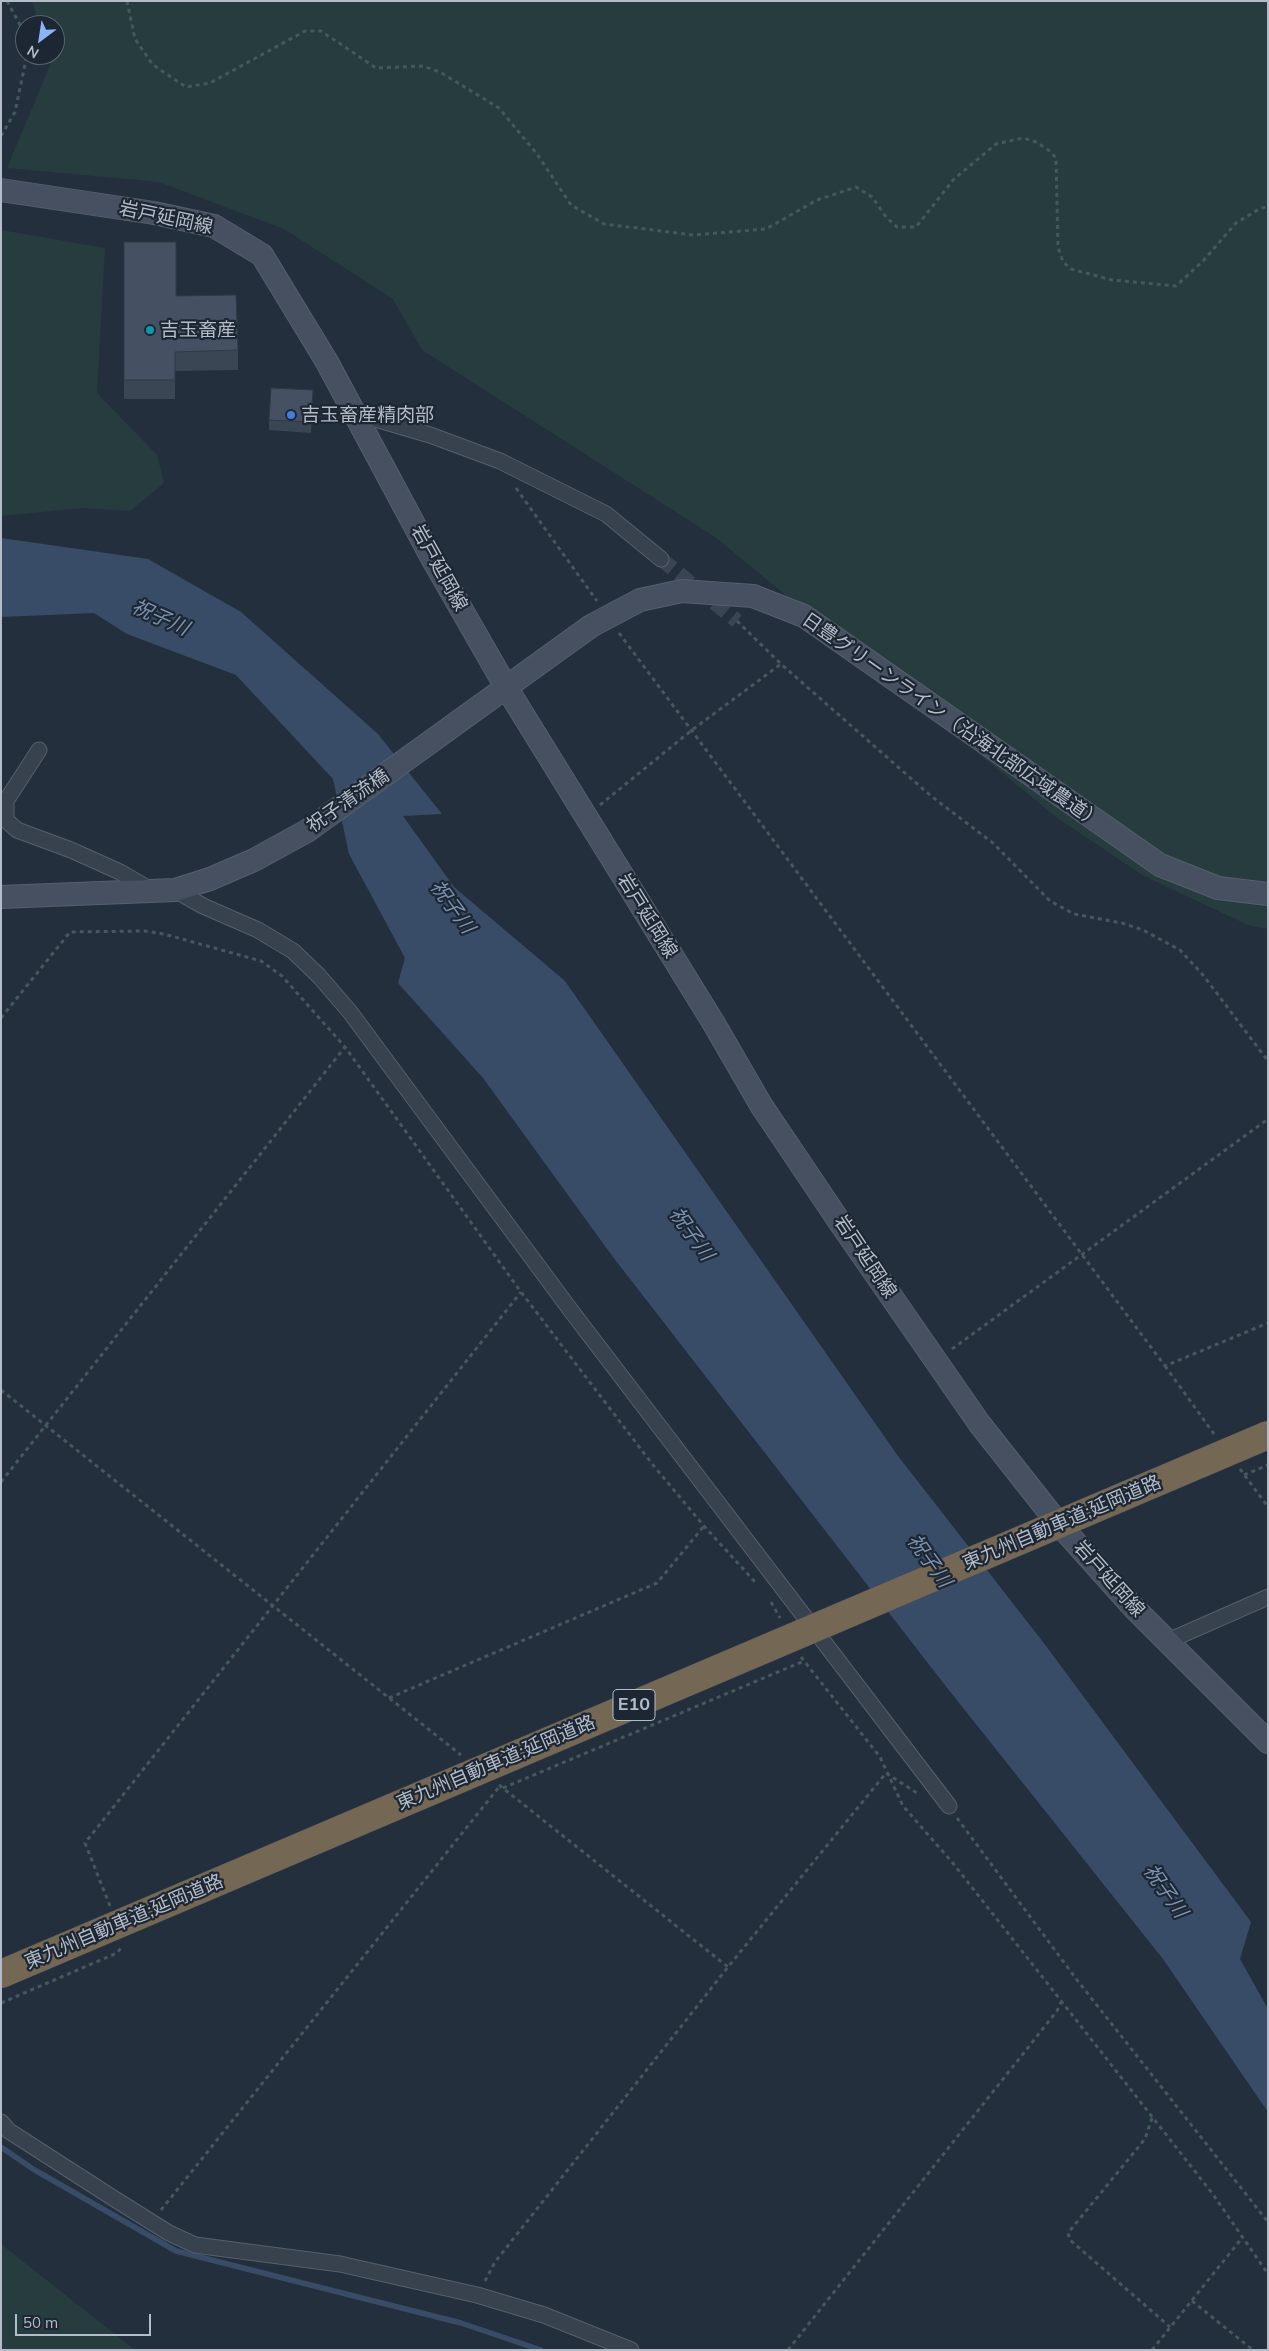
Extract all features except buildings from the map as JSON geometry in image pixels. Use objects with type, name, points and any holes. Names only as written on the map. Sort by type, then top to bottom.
[{"type":"highway","name":"東九州自動車道;延岡道路","points":[[1,1974],[1268,1435]]},
{"type":"main road","name":"岩戸延岡線","points":[[1,190],[154,213],[214,226],[262,255],[355,413],[432,558],[506,687],[713,1022],[761,1105],[979,1423],[1058,1522],[1134,1608],[1268,1742]]},
{"type":"main road","name":"日豊グリーンライン（沿海北部広域農道）","points":[[477,708],[591,626],[640,600],[682,591],[753,596],[804,616],[1160,865],[1218,888],[1268,894]]},
{"type":"main road","name":"祝子清流橋","points":[[175,890],[210,880],[254,860],[307,831],[477,708]]},
{"type":"main road","points":[[1,897],[175,890]]},
{"type":"street","points":[[355,413],[430,434],[507,465],[606,514],[661,559]]},
{"type":"street","points":[[40,750],[6,801],[6,820],[17,830],[71,850],[120,872],[152,891]]},
{"type":"street","points":[[175,890],[203,906],[258,930],[293,951],[344,1005],[572,1312],[949,1806]]},
{"type":"street","points":[[1168,1641],[1268,1597]]},
{"type":"street","points":[[1,2122],[9,2131],[151,2222],[195,2245],[340,2264],[477,2295],[544,2314],[631,2350]]},
{"type":"path","points":[[7,1],[15,16]]},
{"type":"path","points":[[127,1],[135,39],[153,65],[186,87],[210,83],[305,31],[321,31],[376,68],[423,66],[440,72],[499,108],[537,154],[571,205],[604,224],[694,235],[766,229],[817,200],[856,187],[872,197],[886,217],[897,228],[916,228],[954,179],[996,144],[1023,138],[1036,142],[1050,151],[1056,158],[1058,247],[1064,262],[1071,269],[1112,280],[1176,286],[1203,261],[1236,223],[1261,208],[1268,207]]},
{"type":"path","points":[[1,136],[15,112],[25,65]]},
{"type":"path","points":[[507,465],[514,486],[599,604]]},
{"type":"path","points":[[737,621],[781,664],[931,796],[993,843],[1050,901],[1074,914],[1122,923],[1143,930],[1180,950],[1203,975],[1268,1061]]},
{"type":"path","points":[[618,630],[1165,1366],[1268,1323]]},
{"type":"path","points":[[586,816],[692,730],[781,664]]},
{"type":"path","points":[[1,1018],[70,932],[146,931],[261,961],[282,976],[345,1047],[521,1292],[652,1465],[760,1587]]},
{"type":"path","points":[[1,1482],[345,1047]]},
{"type":"path","points":[[936,1362],[1268,1119]]},
{"type":"path","points":[[110,1908],[85,1843],[521,1292]]},
{"type":"path","points":[[1,1390],[274,1606]]},
{"type":"path","points":[[1244,1475],[1268,1465]]},
{"type":"path","points":[[389,1698],[657,1583],[704,1526]]},
{"type":"path","points":[[766,1594],[780,1620]]},
{"type":"path","points":[[799,1653],[880,1757],[903,1806],[952,1862],[1062,2000],[1212,2193],[1268,2274]]},
{"type":"path","points":[[151,2222],[501,1787],[804,1661]]},
{"type":"path","points":[[886,1773],[913,1792],[939,1804],[949,1806],[966,1832],[1077,1980],[1268,2222]]},
{"type":"path","points":[[477,2295],[495,2262],[728,1967],[886,1773]]},
{"type":"path","points":[[1,2003],[117,1953],[125,1944]]},
{"type":"path","points":[[788,2350],[1056,2011],[1062,2000]]},
{"type":"path","points":[[1152,2117],[1145,2139],[1068,2233],[1070,2240],[1170,2327]]},
{"type":"path","points":[[1152,2350],[1242,2238]]},
{"type":"path","points":[[1192,2301],[1254,2350]]},
{"type":"green space","points":[[32,1],[1268,1],[1268,929],[1248,925],[1144,876],[1056,817],[715,537],[422,350],[393,299],[284,229],[159,182],[7,168],[50,65],[65,65],[65,15],[36,15]]},
{"type":"green space","points":[[1,230],[105,248],[97,393],[157,455],[164,483],[130,511],[82,508],[1,516]]},
{"type":"green space","points":[[1,2244],[135,2350],[1,2350]]},
{"type":"water","name":"祝子川","points":[[1,538],[148,559],[241,612],[378,734],[442,814],[403,816],[454,887],[565,981],[898,1456],[1043,1642],[1251,1922],[1240,1959],[1268,2009],[1268,2112],[1163,1959],[948,1689],[613,1257],[483,1078],[398,983],[405,958],[349,854],[333,779],[236,675],[127,634],[94,613],[1,617]]},
{"type":"waterway","points":[[1,2147],[33,2169],[176,2251],[461,2323],[541,2350]]},
{"type":"tunnel","points":[[661,559],[737,621]]},
{"type":"place","name":"吉玉畜産","points":[[150,330]]},
{"type":"place","name":"吉玉畜産精肉部","points":[[291,415]]}]
